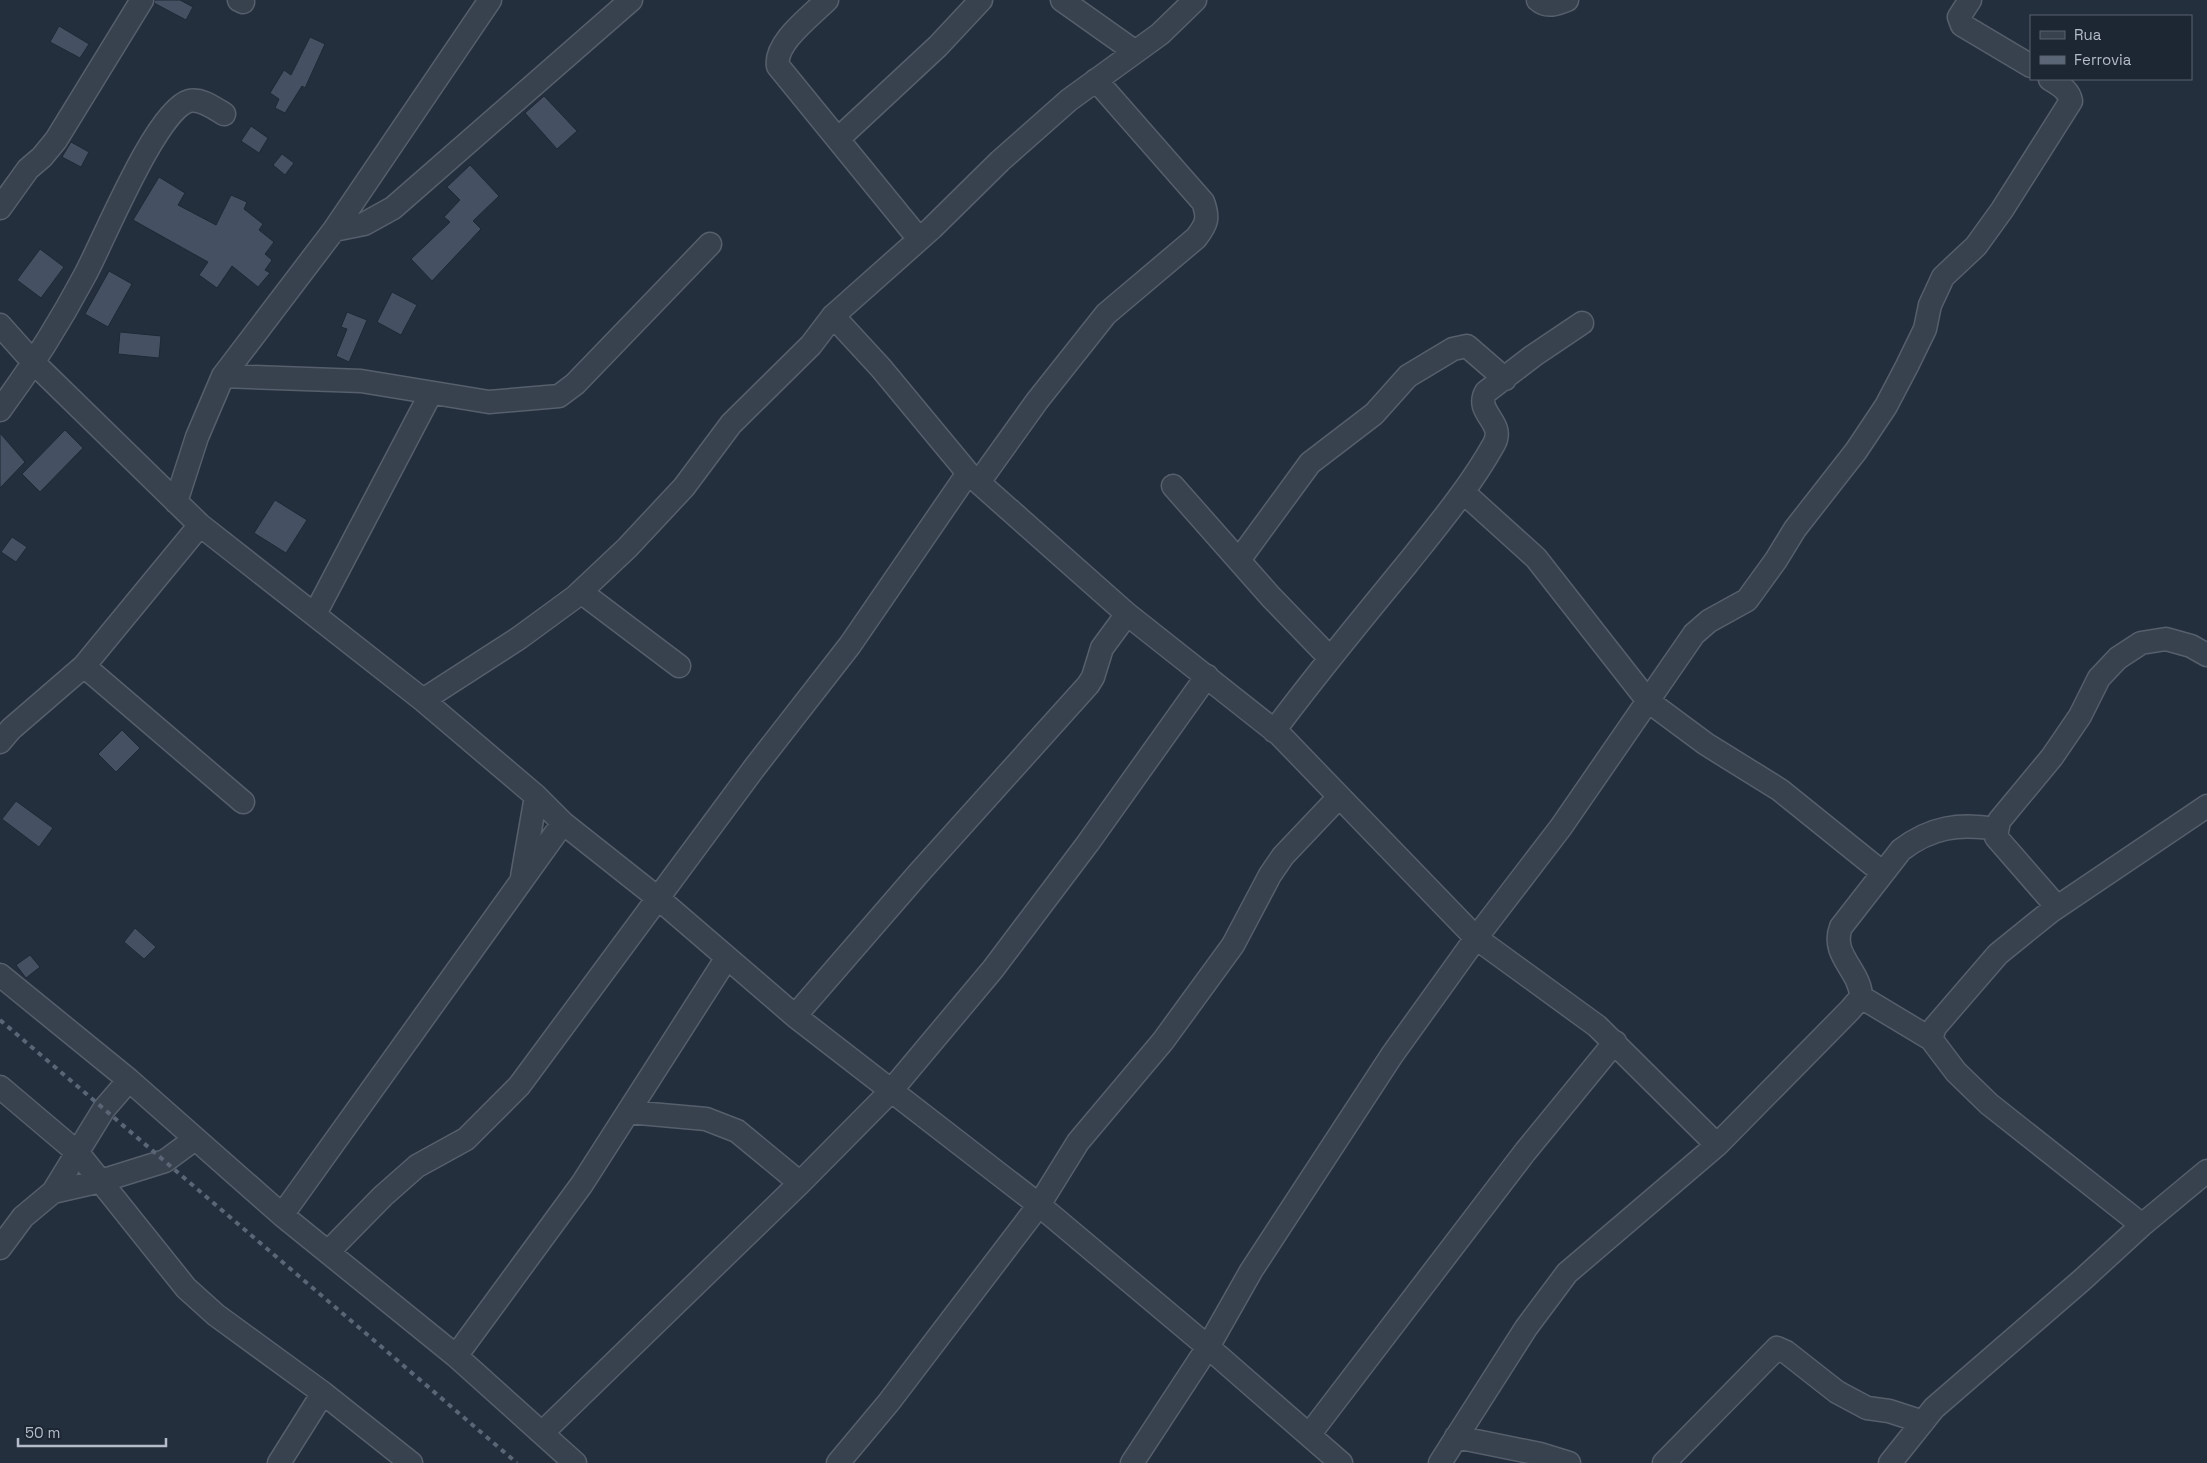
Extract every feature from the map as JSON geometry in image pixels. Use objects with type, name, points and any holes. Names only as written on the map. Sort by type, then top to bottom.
[{"type":"street","points":[[0,208],[28,169],[42,157],[56,140],[142,0]]},
{"type":"street","points":[[176,502],[197,437],[223,376],[334,230],[490,0]]},
{"type":"street","points":[[334,230],[364,224],[393,208],[631,0]]},
{"type":"street","points":[[827,0],[783,44],[776,56],[778,66],[919,240]]},
{"type":"street","points":[[838,139],[938,46],[982,0]]},
{"type":"street","points":[[1062,0],[1134,51]]},
{"type":"street","points":[[423,700],[511,643],[581,592],[627,548],[684,487],[731,424],[811,345],[833,316],[919,240],[1000,161],[1069,100],[1134,51],[1160,34],[1195,0]]},
{"type":"street","points":[[1538,0],[1540,3],[1554,6],[1567,0]]},
{"type":"street","points":[[1970,0],[1959,17],[1962,25],[2030,65]]},
{"type":"street","points":[[328,1252],[383,1196],[417,1166],[466,1139],[519,1086],[659,900],[755,767],[850,645],[973,478],[1106,314],[1196,238],[1206,225],[1208,216],[1202,202],[1096,80]]},
{"type":"street","points":[[1132,1463],[1208,1347],[1250,1271],[1392,1055],[1476,938],[1561,827],[1694,634],[1709,621],[1747,600],[1776,560],[1795,529],[1856,450],[1886,406],[1925,329],[1930,305],[1943,277],[1976,246],[1997,218],[2071,101],[2070,95],[2064,88],[2052,80]]},
{"type":"street","points":[[0,410],[34,364],[85,274],[144,152],[175,110],[189,101],[204,102],[224,114]]},
{"type":"street","points":[[223,376],[361,381],[489,402],[559,396],[575,384],[710,244]]},
{"type":"street","points":[[833,316],[881,368],[973,478],[1127,614],[1274,731],[1476,938],[1597,1026],[1717,1144]]},
{"type":"street","points":[[1274,731],[1329,657],[1378,600],[1463,492],[1496,441],[1497,430],[1482,407],[1482,399],[1486,392],[1533,356],[1582,324]]},
{"type":"street","points":[[0,325],[34,364],[200,525],[423,700],[536,796],[563,823],[659,900],[795,1016],[890,1092],[1039,1206],[1208,1347],[1341,1463]]},
{"type":"street","points":[[1239,560],[1310,463],[1374,414],[1408,376],[1453,349],[1467,346],[1505,379]]},
{"type":"street","points":[[315,614],[431,393]]},
{"type":"street","points":[[1173,486],[1271,597],[1329,657]]},
{"type":"street","points":[[1463,492],[1536,558],[1648,701],[1706,744],[1780,790],[1883,873]]},
{"type":"street","points":[[0,742],[12,729],[84,666],[200,525]]},
{"type":"street","points":[[581,592],[679,666]]},
{"type":"street","points":[[795,1016],[918,874],[1088,685],[1093,677],[1102,648],[1127,614]]},
{"type":"street","points":[[2057,907],[1996,837],[1999,821],[2052,757],[2080,716],[2099,678],[2118,658],[2141,642],[2166,639],[2191,646],[2207,655]]},
{"type":"street","points":[[84,666],[243,802]]},
{"type":"street","points":[[542,1433],[800,1183],[890,1092],[993,968],[1064,875],[1207,676]]},
{"type":"street","points":[[521,881],[536,796]]},
{"type":"street","points":[[838,1463],[888,1402],[1039,1206],[1078,1142],[1163,1041],[1233,945],[1278,862],[1339,796]]},
{"type":"street","points":[[1932,1039],[1935,1027],[1998,954],[2057,907],[2207,806]]},
{"type":"street","points":[[282,1214],[563,823]]},
{"type":"street","points":[[1440,1463],[1526,1328],[1567,1272],[1717,1144],[1861,997],[1859,983],[1847,964],[1838,936],[1841,927],[1901,850],[1909,844],[1943,828],[1971,825],[1996,830]]},
{"type":"street","points":[[456,1356],[582,1184],[726,959]]},
{"type":"street","points":[[0,975],[129,1080],[282,1214],[456,1356],[575,1463]]},
{"type":"street","points":[[1861,997],[1932,1039],[1956,1072],[1988,1104],[2142,1225]]},
{"type":"street","points":[[1309,1435],[1525,1152],[1615,1042]]},
{"type":"street","points":[[0,1248],[24,1217],[54,1192],[104,1109],[129,1080]]},
{"type":"street","points":[[0,1087],[78,1153],[186,1288],[216,1315],[323,1392],[402,1460]]},
{"type":"street","points":[[628,1112],[706,1118],[737,1131],[800,1183]]},
{"type":"street","points":[[54,1192],[100,1181],[165,1161],[195,1139]]},
{"type":"street","points":[[1890,1463],[1934,1408],[2075,1286],[2142,1225],[2207,1171]]},
{"type":"street","points":[[1664,1463],[1777,1348],[1786,1352],[1838,1392],[1867,1408],[1889,1411],[1923,1422]]},
{"type":"street","points":[[279,1463],[323,1392]]},
{"type":"street","points":[[1456,1437],[1540,1454],[1569,1463]]},
{"type":"building","points":[[155,0],[180,0],[193,7],[186,20],[154,3]]},
{"type":"building","points":[[59,26],[89,44],[80,58],[50,42]]},
{"type":"building","points":[[310,37],[325,44],[305,88],[302,86],[285,113],[275,108],[279,99],[270,93],[284,70],[291,75]]},
{"type":"building","points":[[544,96],[577,131],[557,149],[525,113]]},
{"type":"building","points":[[251,126],[268,138],[259,153],[241,141]]},
{"type":"building","points":[[71,142],[89,152],[81,167],[62,157]]},
{"type":"building","points":[[282,154],[294,163],[285,175],[273,165]]},
{"type":"building","points":[[470,165],[499,196],[473,221],[481,229],[432,281],[411,259],[450,222],[444,217],[460,200],[447,187]]},
{"type":"building","points":[[159,177],[185,193],[178,205],[216,225],[231,195],[247,202],[244,209],[263,224],[259,230],[274,242],[265,254],[272,260],[265,270],[270,273],[258,287],[232,266],[217,288],[199,275],[208,262],[133,220]]},
{"type":"building","points":[[40,249],[64,267],[41,298],[17,280]]},
{"type":"building","points":[[109,271],[132,284],[108,327],[85,314]]},
{"type":"building","points":[[392,292],[417,305],[401,335],[377,322]]},
{"type":"building","points":[[347,312],[367,320],[349,362],[336,356],[347,329],[341,327]]},
{"type":"building","points":[[120,332],[161,336],[159,358],[118,354]]},
{"type":"building","points":[[65,430],[83,448],[40,492],[22,474]]},
{"type":"building","points":[[0,433],[25,462],[0,488]]},
{"type":"building","points":[[275,500],[307,520],[286,553],[254,533]]},
{"type":"building","points":[[12,537],[27,547],[16,562],[1,552]]},
{"type":"building","points":[[122,730],[140,748],[116,772],[98,754]]},
{"type":"building","points":[[16,801],[53,828],[39,847],[2,819]]},
{"type":"building","points":[[135,928],[156,947],[144,959],[124,942]]},
{"type":"building","points":[[30,955],[40,967],[26,978],[16,965]]},
{"type":"railway","points":[[0,1020],[517,1463]]}]
